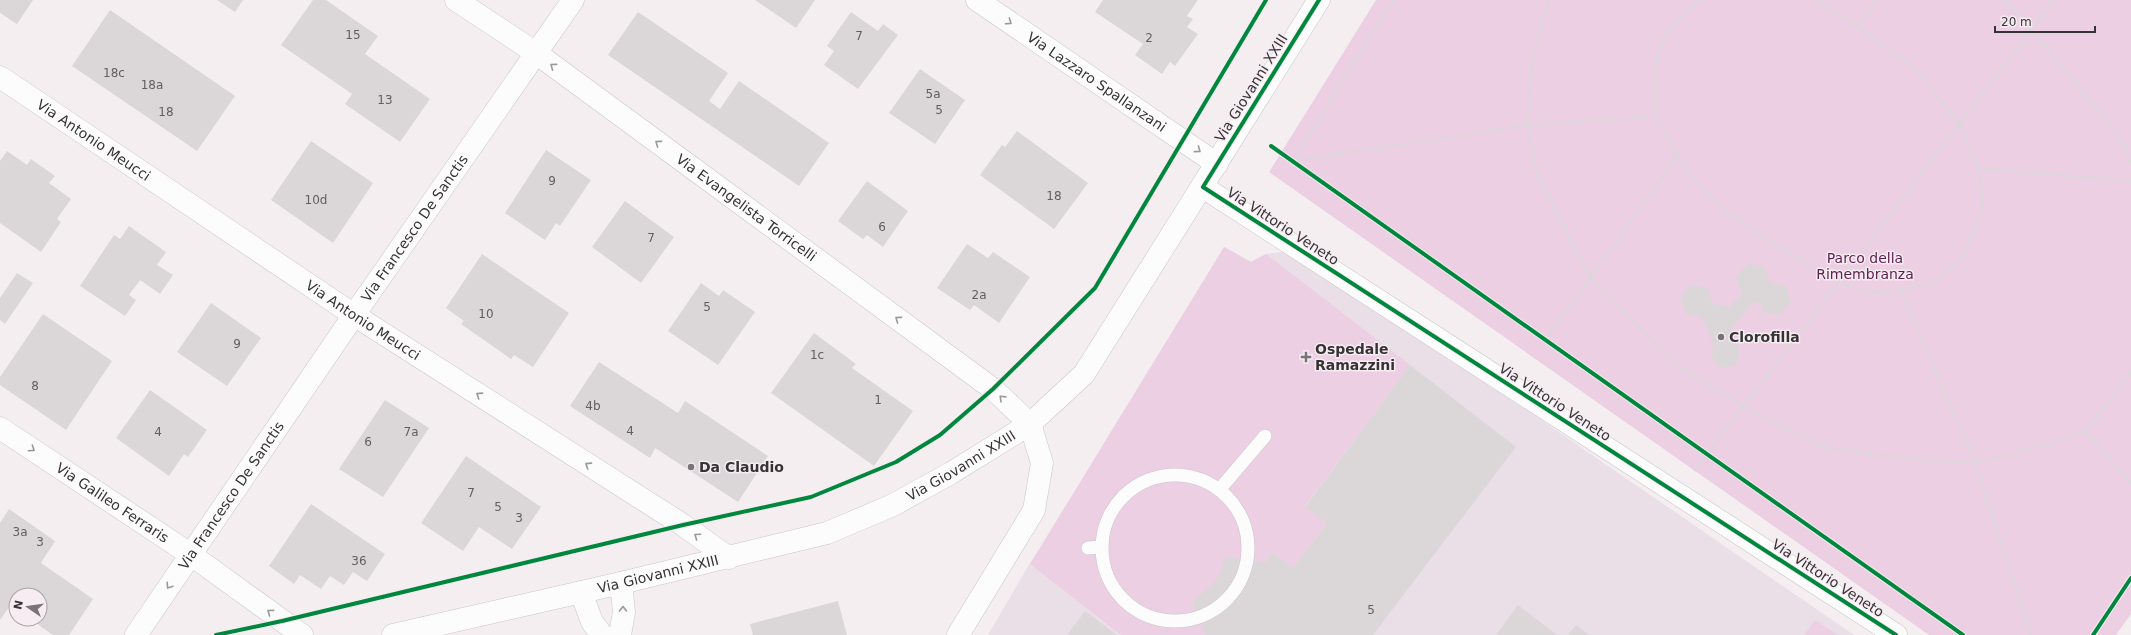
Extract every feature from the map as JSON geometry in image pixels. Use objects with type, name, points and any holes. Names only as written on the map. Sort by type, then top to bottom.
[{"type":"street","name":"Via Evangelista Torricelli","points":[[456,0],[536,53],[993,389],[1030,424]]},
{"type":"street","name":"Via Francesco De Sanctis","points":[[136,635],[354,315],[573,0]]},
{"type":"street","name":"Via Lazzaro Spallanzani","points":[[977,0],[1217,164]]},
{"type":"street","name":"Via Giovanni XXIII","points":[[393,635],[427,631],[581,592],[729,558],[827,533],[893,505],[1030,424],[1084,374],[1203,187],[1319,0]]},
{"type":"street","name":"Via Antonio Meucci","points":[[0,78],[354,315],[682,525],[729,558]]},
{"type":"street","name":"Via Vittorio Veneto","points":[[1203,187],[1896,635]]},
{"type":"street","points":[[958,635],[1034,510],[1042,463],[1030,424]]},
{"type":"street","name":"Via Galileo Ferraris","points":[[0,428],[190,554],[302,635]]},
{"type":"street","points":[[620,635],[624,612],[621,583]]},
{"type":"street","points":[[581,592],[592,622],[602,635]]},
{"type":"lane","points":[[1219,490],[1265,436]]},
{"type":"lane","points":[[1178,475],[1200,479],[1219,490],[1236,508],[1246,531],[1247,557],[1240,581],[1225,601],[1204,615],[1179,621],[1154,618],[1132,607],[1114,589],[1104,566],[1102,547],[1108,519],[1119,500],[1136,486],[1156,477],[1178,475]]},
{"type":"lane","points":[[1088,548],[1102,547]]},
{"type":"path","points":[[1292,161],[1393,0]]},
{"type":"path","points":[[1549,0],[1534,54],[1527,125],[1537,174],[1590,278],[1679,367],[1743,406],[1824,447],[1905,458],[1975,463],[2048,444],[2085,431],[2128,378],[2131,370]]},
{"type":"path","points":[[1701,0],[1694,4],[1666,33],[1655,64],[1656,116],[1677,156],[1710,199],[1767,240],[1838,282],[1868,293],[1901,290],[1932,283],[1962,260],[1983,204],[1978,168],[1959,124],[1918,71],[1858,26],[1816,0]]},
{"type":"path","points":[[1858,26],[1876,0]]},
{"type":"path","points":[[2004,0],[2031,29],[2120,136],[2131,163]]},
{"type":"path","points":[[1676,493],[2054,0]]},
{"type":"path","points":[[1292,161],[1527,125],[1656,116]]},
{"type":"path","points":[[1545,340],[1677,156]]},
{"type":"path","points":[[1287,158],[1299,166]]},
{"type":"path","points":[[1978,168],[2131,181]]},
{"type":"path","points":[[1901,290],[1975,463],[2031,635]]},
{"type":"path","points":[[1539,336],[1552,345]]},
{"type":"path","points":[[2085,431],[2131,483]]},
{"type":"path","points":[[1700,449],[1713,458]]},
{"type":"shaded area","name":"Ospedale Ramazzini","points":[[1224,247],[1251,262],[1266,254],[1294,250],[1854,635],[988,635],[1030,563],[1109,452]]},
{"type":"green space","name":"Parco della Rimembranza","points":[[1376,0],[2131,0],[2131,614],[2116,635],[1929,635],[1269,172]]},
{"type":"green space","points":[[1224,247],[1251,262],[1266,254],[1410,365],[1305,506],[1327,523],[1293,568],[1272,552],[1220,635],[1121,635],[1030,564]]},
{"type":"green space","points":[[1815,620],[1838,635],[1804,635]]},
{"type":"building","points":[[0,0],[33,0],[17,24],[0,13]]},
{"type":"building","points":[[217,0],[243,0],[235,12]]},
{"type":"building","points":[[313,0],[326,0],[378,36],[365,54],[430,99],[400,142],[345,104],[352,94],[281,45]]},
{"type":"building","points":[[755,0],[815,0],[796,28]]},
{"type":"building","points":[[1103,0],[1198,0],[1187,16],[1193,19],[1187,27],[1198,34],[1175,66],[1170,62],[1162,74],[1135,55],[1143,44],[1095,12]]},
{"type":"building","points":[[110,10],[235,96],[197,151],[72,66]]},
{"type":"building","points":[[638,12],[728,73],[709,101],[720,109],[739,81],[829,143],[799,186],[608,55]]},
{"type":"building","points":[[851,12],[878,31],[883,24],[898,35],[858,89],[824,65],[834,51],[827,46]]},
{"type":"building","points":[[920,69],[965,100],[935,144],[889,113]]},
{"type":"building","points":[[1017,131],[1088,183],[1054,229],[980,175],[1002,145],[1005,147]]},
{"type":"building","points":[[311,141],[373,183],[333,243],[271,200]]},
{"type":"building","points":[[546,150],[591,180],[560,226],[556,223],[545,240],[505,213]]},
{"type":"building","points":[[7,151],[27,165],[31,159],[55,176],[49,183],[71,199],[57,219],[61,222],[41,252],[0,223],[0,161]]},
{"type":"building","points":[[867,181],[908,211],[883,247],[867,235],[863,239],[838,221]]},
{"type":"building","points":[[625,201],[674,237],[641,283],[592,247]]},
{"type":"building","points":[[129,226],[166,252],[157,265],[173,275],[160,294],[140,280],[129,295],[136,300],[125,316],[80,286],[114,235],[120,239]]},
{"type":"building","points":[[967,244],[988,258],[993,252],[1030,277],[999,323],[974,305],[970,310],[937,288]]},
{"type":"building","points":[[482,254],[569,313],[533,367],[514,355],[511,359],[461,324],[464,321],[446,308]]},
{"type":"building","points":[[1748,264],[1764,266],[1770,283],[1786,286],[1791,302],[1780,315],[1764,312],[1760,302],[1753,303],[1730,330],[1740,351],[1736,365],[1720,368],[1712,357],[1713,344],[1702,317],[1686,314],[1680,298],[1691,285],[1708,288],[1713,304],[1730,307],[1742,293],[1736,277]]},
{"type":"building","points":[[17,273],[33,283],[5,324],[0,320],[0,298]]},
{"type":"building","points":[[701,283],[719,296],[723,290],[755,312],[718,365],[668,331]]},
{"type":"building","points":[[211,303],[261,338],[227,386],[177,352]]},
{"type":"building","points":[[43,314],[112,361],[66,430],[0,385],[0,377]]},
{"type":"building","points":[[814,333],[856,364],[852,368],[913,411],[874,466],[771,393]]},
{"type":"building","points":[[599,362],[678,413],[685,401],[768,456],[738,502],[655,448],[650,458],[570,406]]},
{"type":"building","points":[[1410,365],[1516,447],[1373,635],[1206,635],[1192,602],[1213,584],[1221,571],[1224,557],[1266,562],[1272,552],[1293,568],[1327,523],[1305,507]]},
{"type":"building","points":[[150,390],[207,430],[188,457],[184,454],[169,476],[116,438]]},
{"type":"building","points":[[385,400],[429,428],[383,497],[339,469]]},
{"type":"building","points":[[466,456],[541,507],[512,549],[479,527],[463,551],[421,523]]},
{"type":"building","points":[[311,504],[385,554],[367,581],[353,572],[344,585],[330,576],[321,589],[300,575],[294,584],[269,566]]},
{"type":"building","points":[[9,509],[55,541],[41,563],[93,599],[69,635],[53,635],[42,627],[48,627],[48,587],[8,587],[8,609],[0,620],[0,523]]},
{"type":"building","points":[[838,601],[847,635],[753,635],[750,624]]},
{"type":"building","points":[[1518,605],[1557,635],[1496,635]]},
{"type":"building","points":[[1085,611],[1117,635],[1067,635]]},
{"type":"building","points":[[1576,625],[1589,635],[1568,635]]},
{"type":"cycle path","points":[[216,635],[282,621],[683,525],[811,497],[896,462],[940,435],[993,389],[1095,288],[1266,0]]},
{"type":"cycle path","points":[[1319,0],[1203,187],[1896,635]]},
{"type":"cycle path","points":[[1271,146],[1963,635]]},
{"type":"cycle path","points":[[2093,635],[2131,578]]},
{"type":"place","name":"Clorofilla","points":[[1721,337]]},
{"type":"place","name":"Ospedale Ramazzini","points":[[1306,357]]},
{"type":"place","name":"Da Claudio","points":[[691,467]]}]
